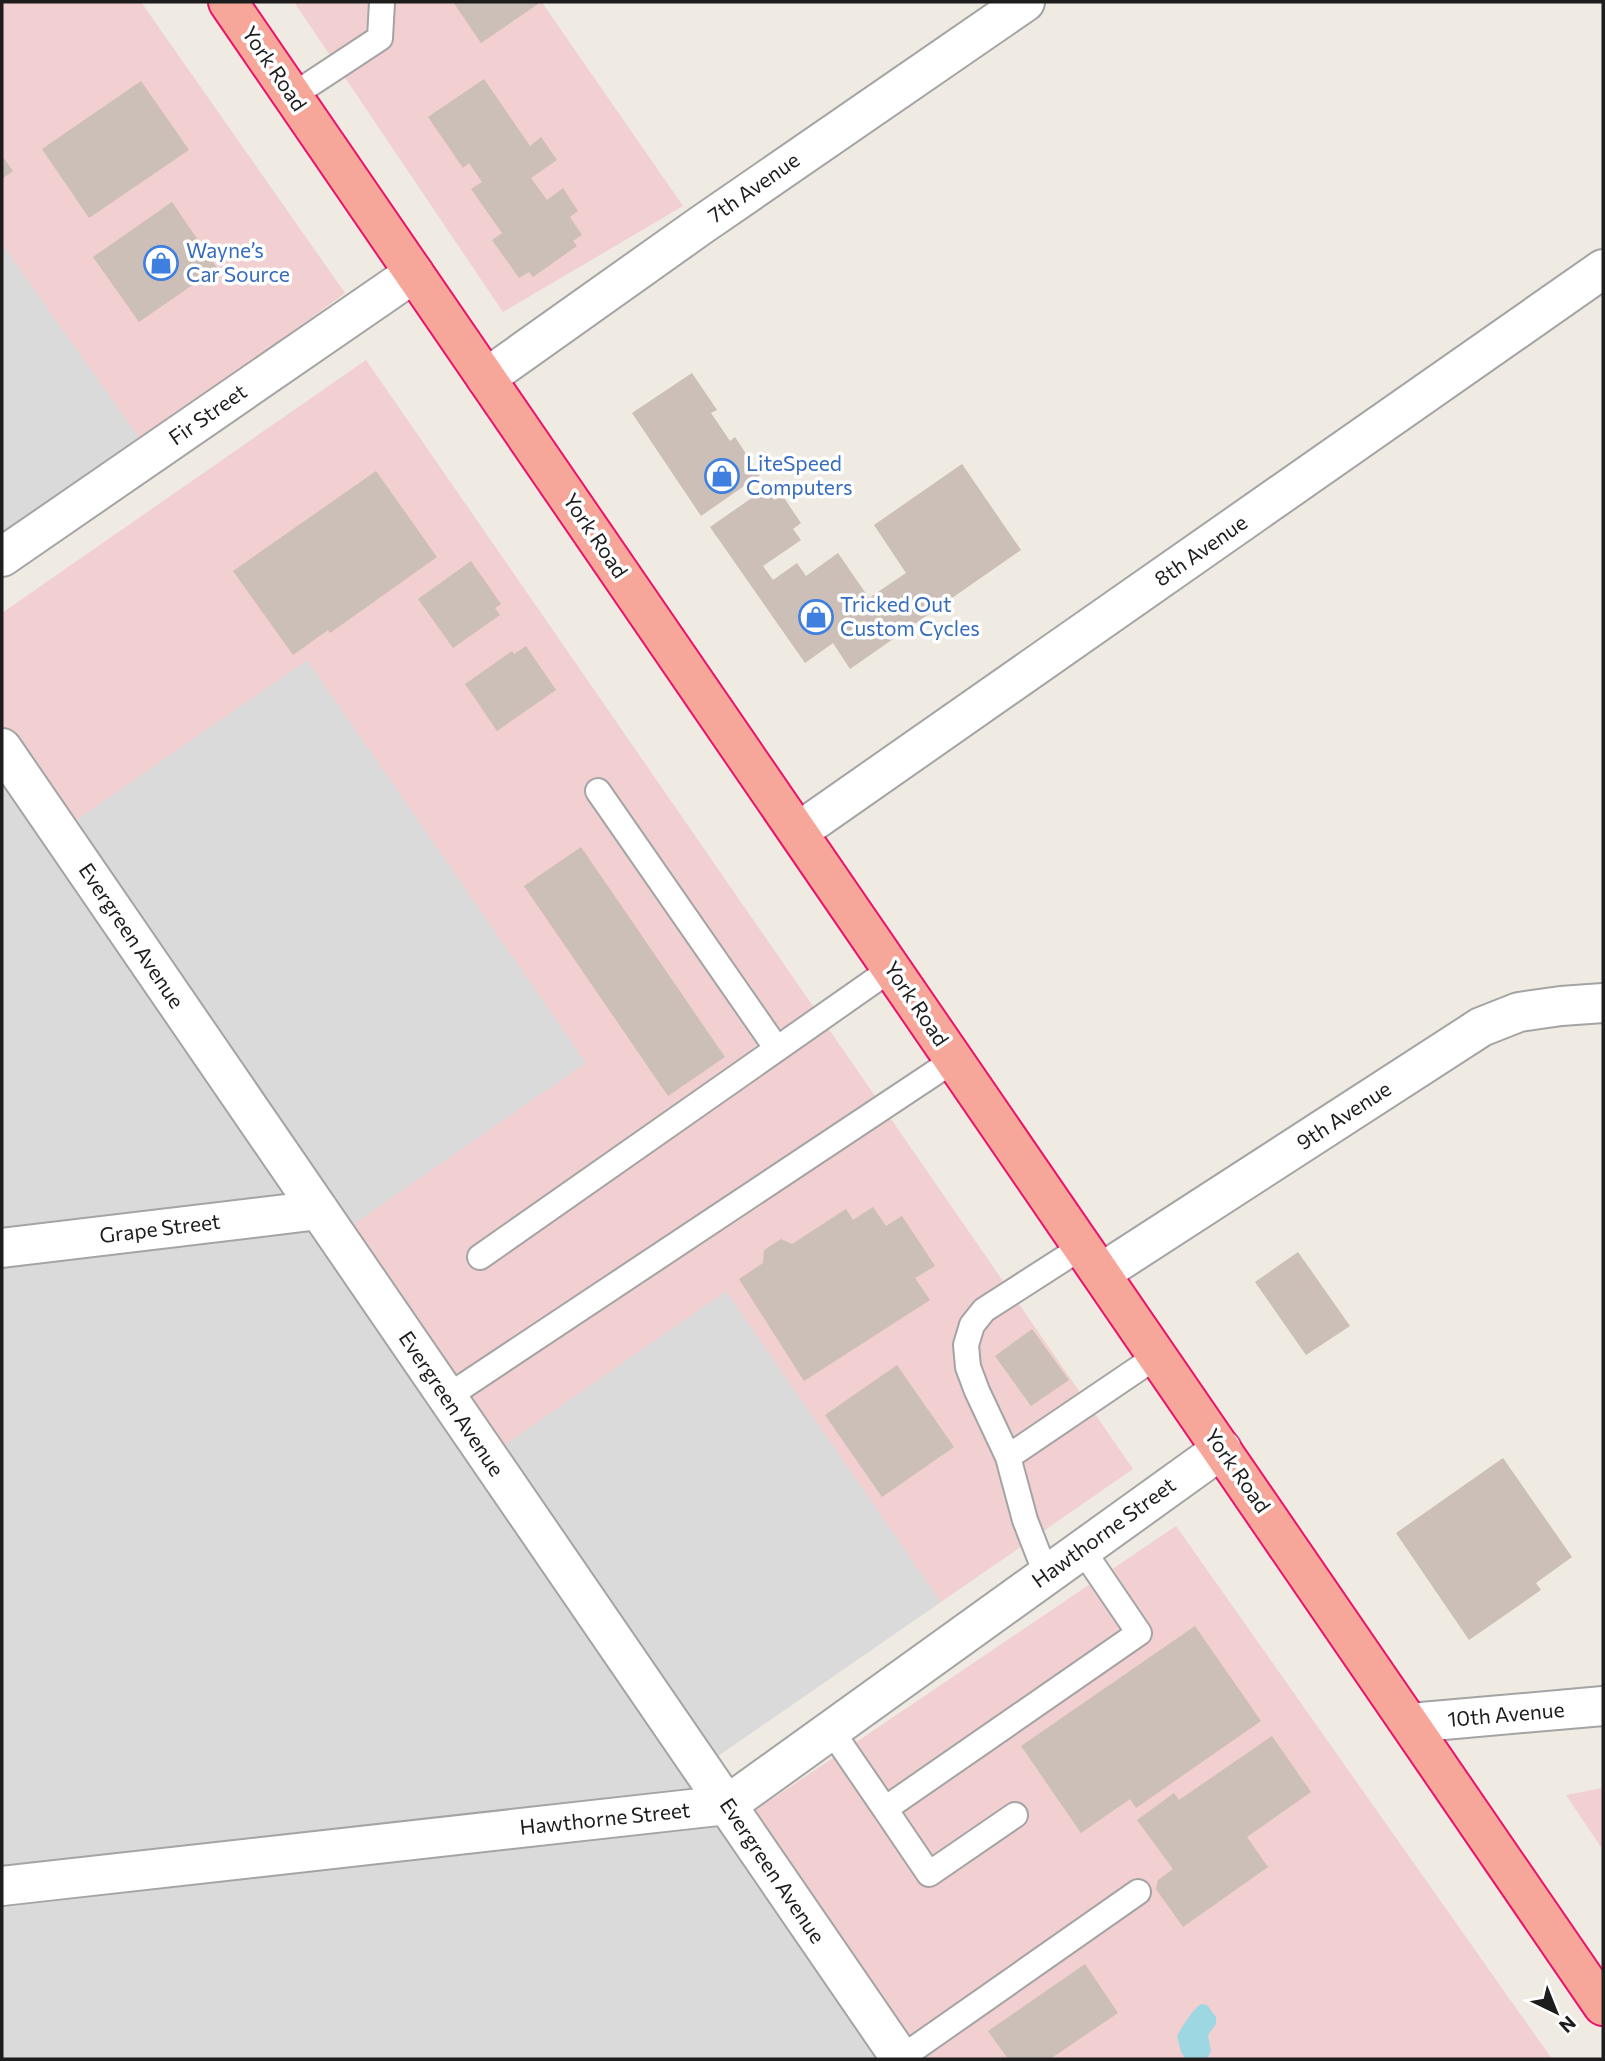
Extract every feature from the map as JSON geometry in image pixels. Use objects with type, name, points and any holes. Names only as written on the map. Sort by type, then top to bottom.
[{"type":"highway","name":"York Road","points":[[228,2],[1603,2006]]},
{"type":"street","name":"7th Avenue","points":[[486,378],[700,226],[1025,2]]},
{"type":"street","name":"8th Avenue","points":[[798,832],[1603,269]]},
{"type":"street","name":"Fir Street","points":[[2,557],[414,273]]},
{"type":"street","name":"Evergreen Avenue","points":[[2,748],[901,2059]]},
{"type":"street","name":"9th Avenue","points":[[1091,1260],[1481,1027],[1520,1012],[1603,1003]]},
{"type":"street","name":"Grape Street","points":[[2,1248],[319,1210]]},
{"type":"street","name":"Hawthorne Street","points":[[2,1886],[727,1805],[1222,1449]]},
{"type":"street","name":"10th Avenue","points":[[1410,1723],[1603,1706]]},
{"type":"lane","points":[[292,96],[380,38],[383,2]]},
{"type":"lane","points":[[598,792],[777,1049]]},
{"type":"lane","points":[[480,1257],[891,969]]},
{"type":"lane","points":[[447,1397],[954,1060]]},
{"type":"lane","points":[[1046,1574],[1022,1509],[1008,1457],[968,1367],[966,1345],[972,1325],[984,1310],[1091,1260]]},
{"type":"lane","points":[[1008,1457],[1157,1356]]},
{"type":"lane","points":[[885,1809],[1139,1633],[1082,1549]]},
{"type":"lane","points":[[831,1730],[929,1874],[1015,1815]]},
{"type":"lane","points":[[901,2059],[1138,1892]]},
{"type":"shaded area","points":[[2,2],[141,2],[345,293],[142,442],[2,244]]},
{"type":"shaded area","points":[[294,2],[545,2],[543,4],[683,206],[503,312]]},
{"type":"shaded area","points":[[2,244],[142,442],[2,533]]},
{"type":"shaded area","points":[[366,360],[1133,1469],[941,1602],[726,1291],[503,1446],[351,1226],[586,1063],[307,660],[66,827],[2,734],[2,613]]},
{"type":"shaded area","points":[[307,659],[586,1063],[352,1226],[503,1445],[726,1291],[941,1602],[711,1761],[915,2059],[2,2059],[2,734],[66,827]]},
{"type":"shaded area","points":[[1176,1526],[1552,2059],[915,2059],[747,1816]]},
{"type":"shaded area","points":[[1603,1788],[1603,1850],[1566,1795]]},
{"type":"water","points":[[1201,2004],[1207,2005],[1216,2017],[1216,2024],[1208,2035],[1211,2052],[1206,2059],[1186,2059],[1181,2052],[1177,2036]]},
{"type":"building","points":[[453,2],[541,2],[481,43]]},
{"type":"building","points":[[484,79],[530,146],[541,137],[557,160],[531,178],[547,200],[563,188],[578,211],[570,217],[582,235],[573,241],[577,246],[533,277],[529,272],[519,278],[492,240],[502,233],[471,189],[482,182],[469,163],[463,168],[428,117]]},
{"type":"building","points":[[141,81],[189,150],[89,218],[42,149]]},
{"type":"building","points":[[2,156],[13,171],[2,179]]},
{"type":"building","points":[[172,202],[217,268],[139,322],[93,257]]},
{"type":"building","points":[[692,373],[717,410],[711,413],[730,441],[735,437],[760,475],[701,516],[632,413]]},
{"type":"building","points":[[962,464],[1021,550],[850,669],[833,643],[805,663],[710,527],[766,488],[774,500],[782,495],[801,523],[793,529],[801,540],[763,566],[773,580],[797,563],[806,576],[838,553],[869,598],[906,573],[874,525]]},
{"type":"building","points":[[376,471],[437,557],[330,633],[328,630],[293,655],[233,571]]},
{"type":"building","points":[[471,561],[501,604],[495,608],[500,615],[453,648],[418,599]]},
{"type":"building","points":[[526,646],[556,690],[497,731],[465,684],[512,651],[514,654]]},
{"type":"building","points":[[581,847],[725,1057],[668,1096],[524,886]]},
{"type":"building","points":[[873,1207],[886,1226],[902,1216],[935,1266],[915,1278],[930,1300],[804,1381],[739,1279],[763,1263],[764,1250],[781,1239],[792,1244],[846,1209],[853,1220]]},
{"type":"building","points":[[1298,1252],[1350,1326],[1306,1355],[1255,1282]]},
{"type":"building","points":[[1032,1329],[1069,1380],[1031,1406],[995,1356]]},
{"type":"building","points":[[897,1365],[954,1447],[882,1497],[825,1415]]},
{"type":"building","points":[[1503,1458],[1572,1557],[1536,1583],[1541,1590],[1469,1640],[1396,1533]]},
{"type":"building","points":[[1195,1626],[1261,1721],[1136,1808],[1130,1799],[1081,1833],[1021,1746]]},
{"type":"building","points":[[1272,1736],[1311,1792],[1247,1837],[1268,1867],[1183,1927],[1156,1889],[1158,1880],[1173,1869],[1137,1820],[1174,1793],[1179,1800]]},
{"type":"building","points":[[1085,1964],[1118,2013],[1050,2059],[1008,2059],[988,2031]]},
{"type":"place","name":"Wayne’s Car Source","points":[[161,263]]},
{"type":"place","name":"LiteSpeed Computers","points":[[722,476]]},
{"type":"place","name":"Tricked Out Custom Cycles","points":[[816,617]]}]
